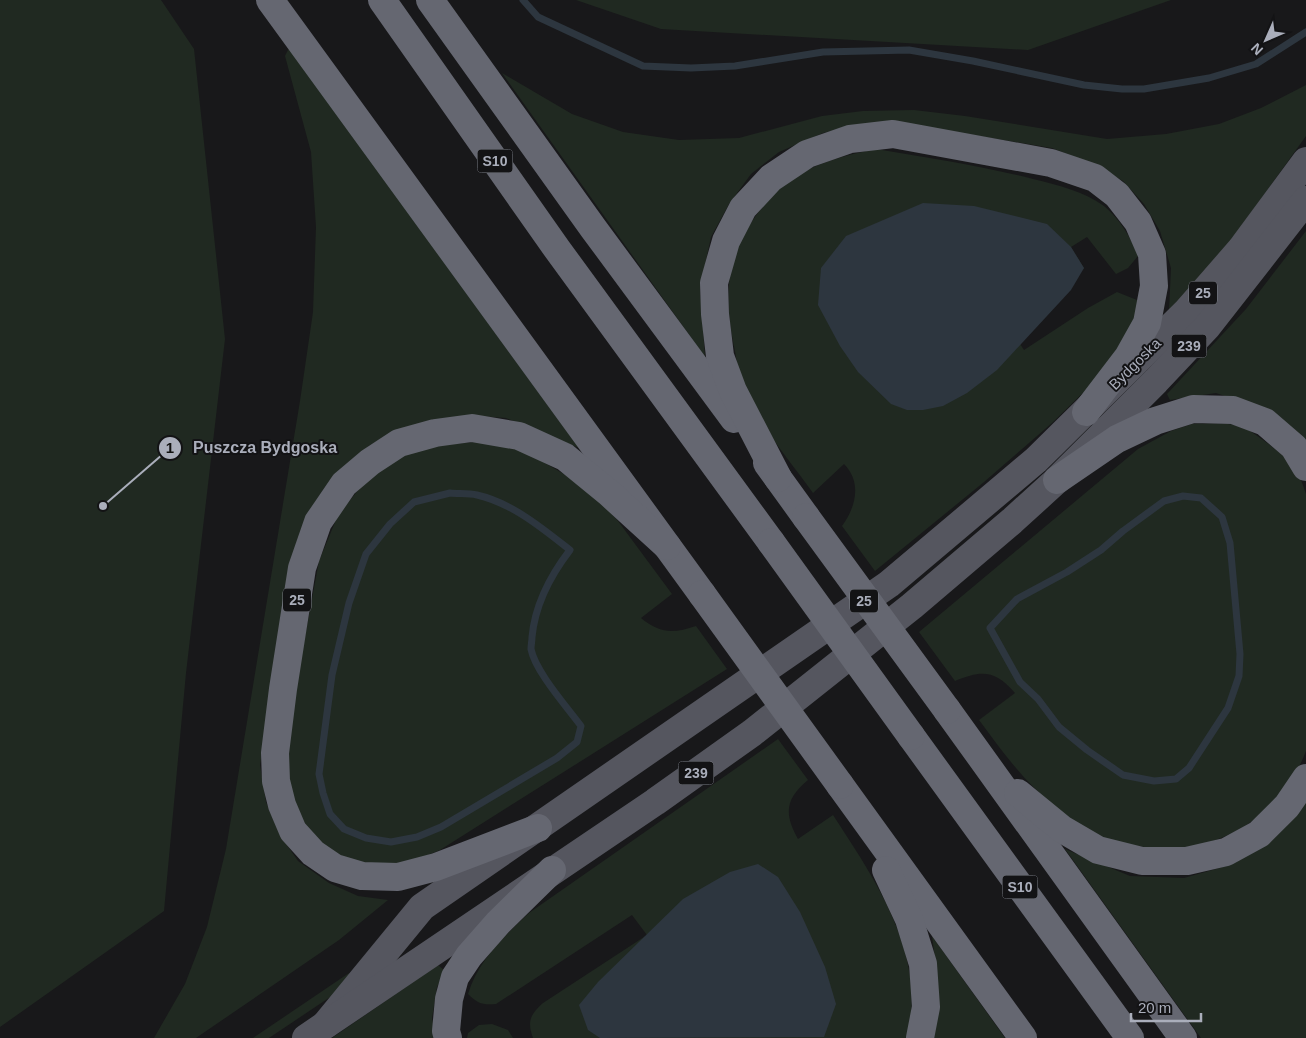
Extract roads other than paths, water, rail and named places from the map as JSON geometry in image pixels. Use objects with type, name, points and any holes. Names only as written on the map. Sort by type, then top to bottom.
[{"type":"highway","points":[[270,0],[667,546]]},
{"type":"highway","name":"S10","points":[[382,0],[557,249],[1130,1038]]},
{"type":"highway","points":[[430,0],[593,228],[947,710],[1183,1038]]},
{"type":"highway","points":[[778,478],[733,391],[720,356],[714,314],[714,282],[726,241],[742,208],[771,178],[807,154],[850,139],[893,134],[1051,163],[1095,178],[1117,195],[1138,222],[1152,254],[1154,286],[1147,323],[1128,356],[1086,412]]},
{"type":"highway","points":[[1057,480],[1116,439],[1155,420],[1193,409],[1233,410],[1265,422],[1294,447],[1306,467]]},
{"type":"highway","name":"25","points":[[538,828],[436,866],[398,877],[362,876],[335,868],[313,853],[293,831],[282,805],[276,781],[275,753],[302,568],[318,522],[344,484],[370,462],[399,443],[435,433],[472,428],[519,436],[565,457],[609,493],[667,546],[1023,1038]]},
{"type":"highway","points":[[984,761],[1062,829],[1098,850],[1142,861],[1187,861],[1226,852],[1259,834],[1287,806],[1306,778]]},
{"type":"highway","points":[[858,810],[909,919],[923,964],[926,1007],[920,1038]]},
{"type":"highway","points":[[448,1038],[446,1031],[449,999],[455,977],[469,956],[498,923],[552,870]]},
{"type":"main road","name":"Bydgoska","points":[[538,828],[889,584],[1036,460],[1187,311],[1230,263],[1306,161]]},
{"type":"main road","name":"Bydgoska","points":[[552,870],[655,802],[752,733],[912,606],[1012,521],[1057,480],[1156,382],[1207,326],[1306,200]]},
{"type":"main road","name":"239","points":[[316,1031],[422,907],[538,828]]},
{"type":"main road","name":"239","points":[[316,1031],[552,870]]},
{"type":"waterway","points":[[523,0],[538,17],[643,66],[691,68],[735,66],[823,52],[909,50],[973,61],[1084,85],[1122,89],[1144,89],[1209,78],[1256,64],[1306,32]]},
{"type":"waterway","points":[[450,493],[477,495],[502,504],[526,517],[570,550],[556,570],[540,602],[536,614],[531,649],[545,678],[581,726],[577,742],[557,758],[441,827],[417,837],[391,842],[366,838],[344,829],[330,814],[319,774],[332,675],[349,603],[366,554],[390,524],[414,502],[450,493]]},
{"type":"waterway","points":[[1183,496],[1201,498],[1222,517],[1230,543],[1240,654],[1239,676],[1228,708],[1189,768],[1176,779],[1154,781],[1123,775],[1087,750],[1059,727],[1038,699],[1020,682],[990,628],[1017,599],[1067,572],[1101,550],[1164,501],[1183,496]]},
{"type":"place","name":"Puszcza Bydgoska","points":[[103,506]]}]
